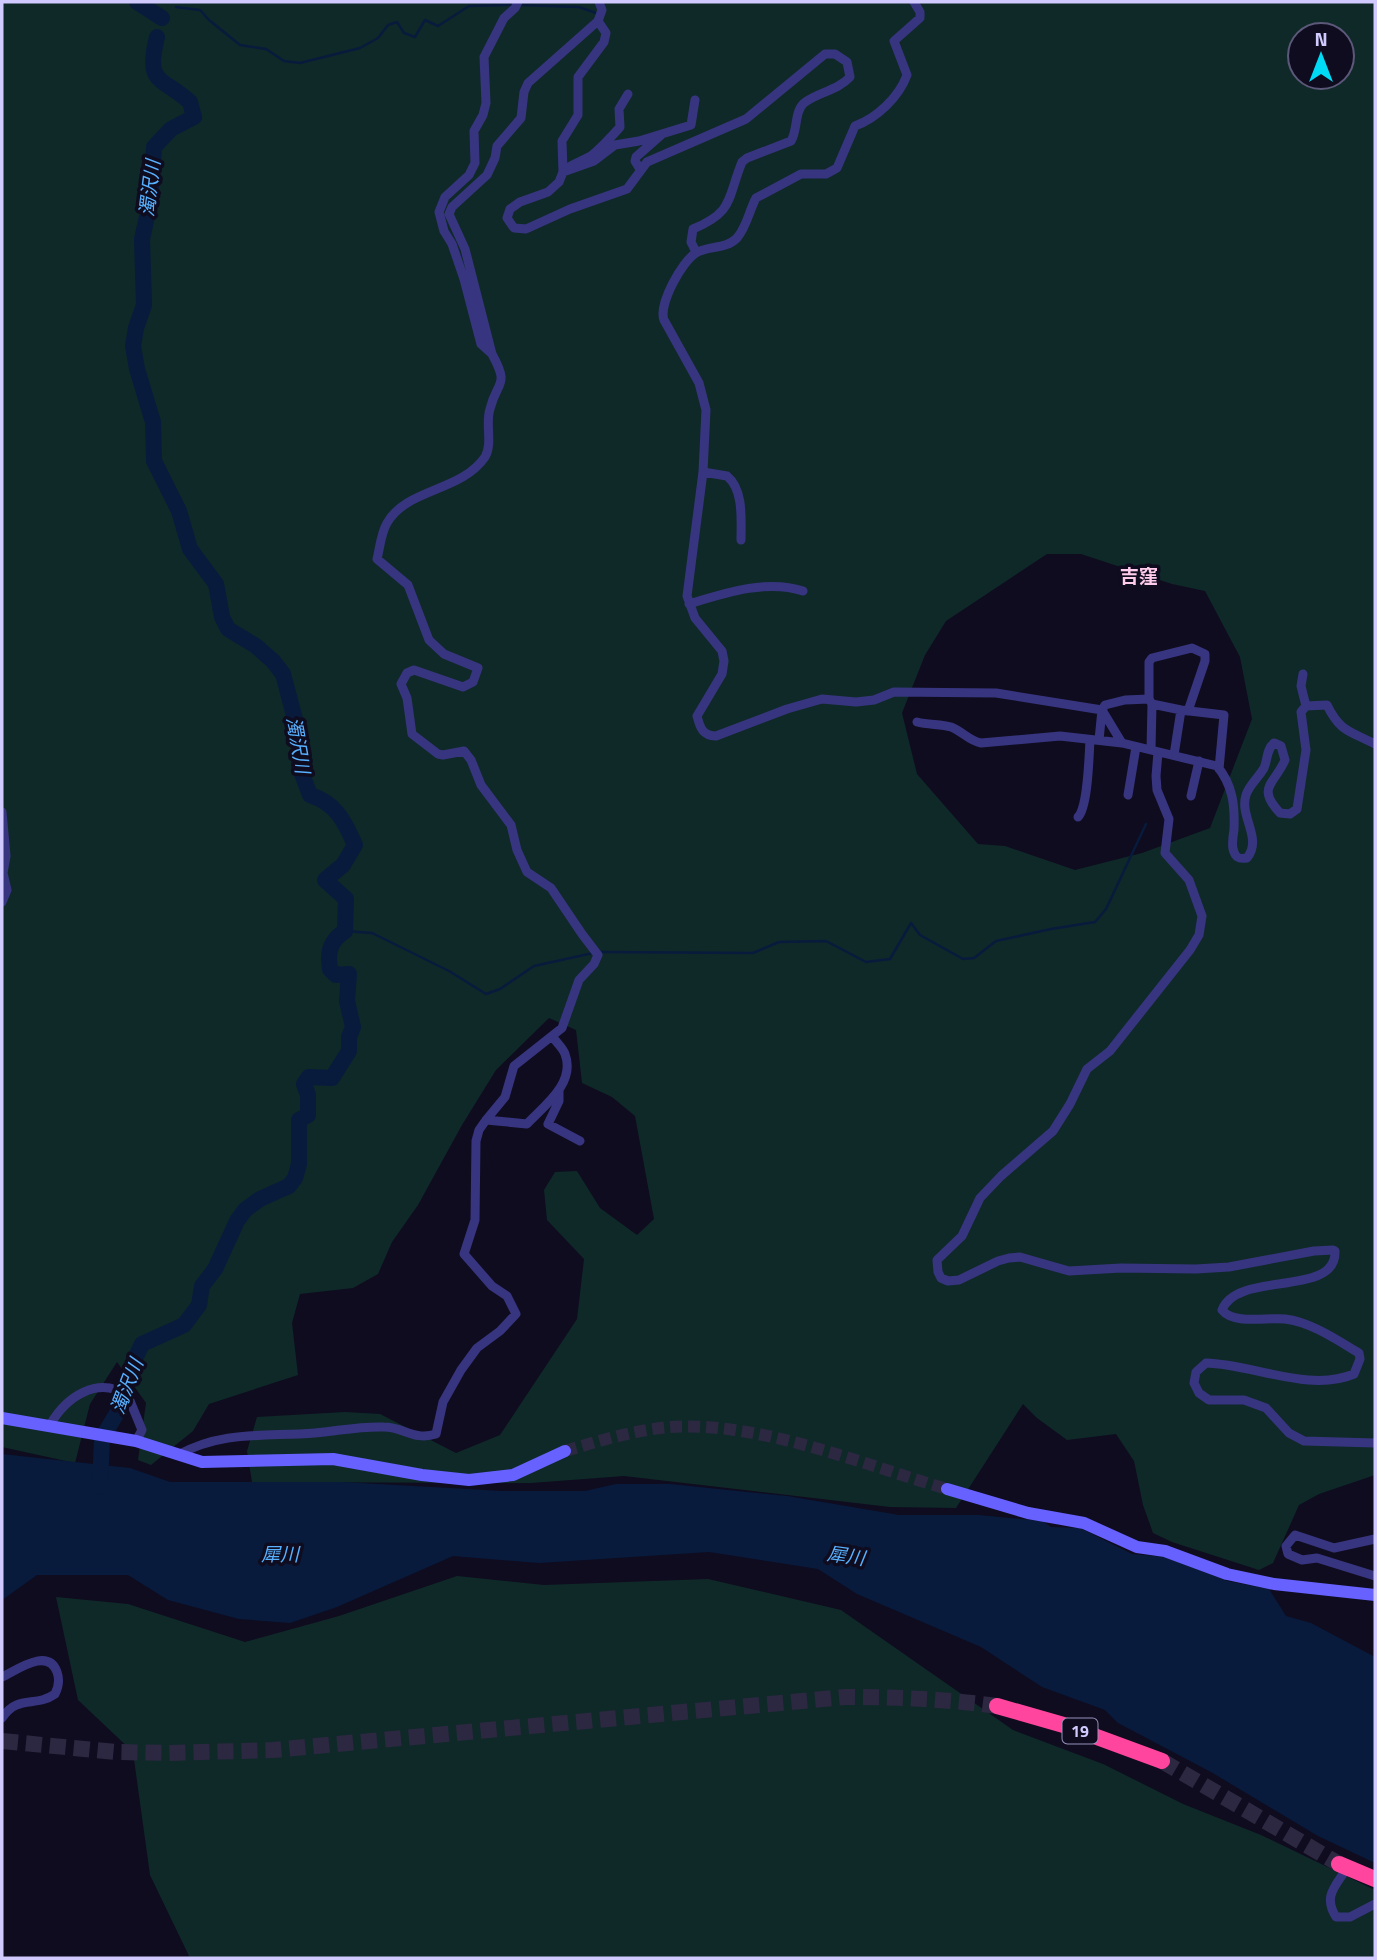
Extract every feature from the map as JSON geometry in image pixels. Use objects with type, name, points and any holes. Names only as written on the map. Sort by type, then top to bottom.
[{"type":"highway","name":"19","points":[[997,1706],[1067,1726],[1162,1761]]},
{"type":"highway","points":[[1343,1866],[1375,1879]]},
{"type":"street","points":[[492,354],[481,344],[464,279],[439,212],[445,197],[469,175],[475,163],[474,131],[486,103],[484,57],[504,18],[518,2]]},
{"type":"street","points":[[178,1455],[205,1443],[253,1434],[314,1433],[362,1426],[390,1427],[419,1437],[436,1434],[443,1402],[461,1370],[477,1348],[500,1331],[516,1314],[507,1296],[492,1286],[464,1254],[475,1220],[476,1142],[486,1120],[505,1097],[514,1066],[562,1028],[579,980],[598,960],[597,953],[551,888],[527,872],[517,850],[511,825],[481,785],[464,751],[438,754],[412,734],[407,698],[401,684],[407,673],[414,670],[463,687],[473,682],[478,668],[444,654],[429,640],[408,585],[377,559],[383,531],[397,511],[427,492],[465,477],[485,456],[488,449],[489,408],[502,384],[500,368],[492,354],[465,249],[449,214],[452,207],[487,175],[497,146],[521,118],[524,92],[528,83],[598,21],[602,10],[599,2]]},
{"type":"street","points":[[914,2],[920,12],[920,18],[894,41],[907,75],[904,83],[889,103],[855,126],[837,168],[826,174],[801,174],[756,198],[745,227],[735,240],[724,246],[696,253],[682,266],[663,304],[662,314],[703,395],[706,418],[703,472],[688,581],[689,604],[695,618],[722,651],[724,661],[722,674],[697,716],[701,730],[711,736],[822,699],[856,702],[874,700],[894,692],[996,694],[1101,710],[1122,743]]},
{"type":"street","points":[[563,172],[562,141],[578,115],[577,80],[604,42],[606,33],[598,21]]},
{"type":"street","points":[[628,94],[619,109],[620,127],[617,131],[591,156],[578,161],[563,172],[555,187],[510,209],[508,218],[514,228],[526,229],[570,209],[620,193],[631,186],[640,169],[659,155],[746,118],[825,54],[835,54],[848,62],[849,77],[842,86],[799,109],[795,136],[791,141],[742,162],[724,210],[712,221],[694,229],[691,242],[696,253]]},
{"type":"street","points":[[563,172],[594,161],[615,145],[691,125],[695,100]]},
{"type":"street","points":[[640,169],[635,161],[636,157],[662,134]]},
{"type":"street","points":[[703,472],[727,476],[734,484],[741,516],[741,541]]},
{"type":"street","points":[[689,604],[738,590],[790,587],[803,591]]},
{"type":"street","points":[[1174,755],[1184,711],[1205,662],[1205,654],[1192,648],[1152,658],[1149,662],[1157,790],[1169,819],[1165,853],[1189,880],[1202,916],[1199,934],[1190,950],[1110,1051],[1087,1069],[1053,1131],[980,1198],[962,1236],[937,1260],[938,1272],[941,1278],[948,1281],[959,1280],[998,1261],[1020,1258],[1069,1271],[1230,1267],[1314,1251],[1333,1250],[1335,1261],[1329,1269],[1307,1279],[1240,1292],[1227,1302],[1222,1310],[1229,1317],[1286,1319],[1312,1327],[1359,1353],[1360,1359],[1354,1374],[1336,1379],[1290,1377],[1265,1374],[1223,1363],[1206,1363],[1195,1372],[1194,1383],[1199,1393],[1209,1400],[1244,1400],[1266,1408],[1290,1433],[1304,1441],[1375,1443]]},
{"type":"street","points":[[1303,674],[1301,686],[1306,706]]},
{"type":"street","points":[[1078,817],[1083,812],[1101,710],[1113,702],[1150,701],[1184,711],[1224,715],[1219,769]]},
{"type":"street","points":[[917,722],[950,727],[981,743],[1060,736],[1122,743],[1199,761],[1219,769],[1227,778],[1232,792],[1235,815],[1233,850],[1236,857],[1241,859],[1247,858],[1251,853],[1254,839],[1245,807],[1247,794],[1265,767],[1269,748],[1274,743],[1281,746],[1285,760],[1267,788],[1268,796],[1280,813],[1290,814],[1297,810],[1306,750],[1301,712],[1306,706],[1327,705],[1335,720],[1344,729],[1375,744]]},
{"type":"street","points":[[1128,795],[1136,747]]},
{"type":"street","points":[[1191,796],[1199,761]]},
{"type":"street","points":[[2,812],[6,856],[3,873],[7,890],[2,902]]},
{"type":"street","points":[[486,1120],[527,1124],[559,1090],[567,1071],[566,1059],[565,1052],[552,1036]]},
{"type":"street","points":[[559,1090],[559,1101],[548,1124],[580,1141]]},
{"type":"street","points":[[50,1425],[81,1392],[89,1388],[111,1387],[128,1396],[142,1430],[136,1441]]},
{"type":"street","points":[[2,1418],[136,1441],[202,1462],[333,1459],[422,1475],[469,1480],[513,1475],[565,1451]]},
{"type":"street","points":[[947,1489],[1028,1513],[1084,1522],[1137,1547],[1165,1551],[1227,1574],[1273,1584],[1375,1595]]},
{"type":"street","points":[[1375,1539],[1334,1548],[1295,1535],[1286,1546],[1288,1554],[1302,1560],[1317,1558],[1375,1576]]},
{"type":"street","points":[[2,1677],[30,1663],[43,1660],[51,1663],[57,1670],[59,1680],[57,1691],[47,1699],[29,1701],[9,1708],[2,1718]]},
{"type":"street","points":[[1343,1866],[1329,1897],[1336,1917],[1349,1917],[1375,1905]]},
{"type":"green space","points":[[2,2],[1375,2],[1375,1475],[1319,1494],[1299,1505],[1273,1563],[1259,1570],[1172,1542],[1153,1533],[1143,1505],[1134,1461],[1116,1434],[1067,1440],[1023,1404],[956,1508],[890,1507],[624,1476],[531,1483],[252,1482],[247,1451],[257,1417],[345,1412],[380,1414],[456,1453],[500,1435],[577,1319],[584,1259],[547,1220],[544,1190],[555,1172],[577,1171],[600,1208],[637,1235],[654,1219],[635,1116],[612,1097],[582,1083],[576,1030],[549,1018],[496,1070],[418,1205],[392,1242],[378,1274],[353,1288],[300,1294],[292,1323],[298,1375],[209,1404],[193,1431],[151,1465],[138,1460],[146,1403],[117,1362],[90,1404],[75,1463],[2,1447]],"holes":[[[1047,554],[1081,554],[1172,584],[1205,591],[1240,657],[1252,719],[1210,828],[1142,853],[1075,870],[1005,846],[978,844],[917,774],[902,713],[925,655],[946,621]]]},
{"type":"green space","points":[[457,1576],[544,1585],[708,1579],[841,1610],[1013,1730],[1103,1764],[1183,1804],[1261,1835],[1375,1890],[1375,1958],[190,1958],[150,1875],[133,1752],[78,1700],[56,1597],[128,1604],[245,1642],[339,1616]]},
{"type":"water","name":"犀川","points":[[2,1454],[130,1468],[170,1482],[342,1482],[502,1491],[585,1491],[616,1484],[670,1484],[787,1496],[899,1515],[978,1515],[1042,1521],[1051,1527],[1080,1528],[1132,1554],[1167,1557],[1227,1581],[1269,1589],[1286,1616],[1311,1623],[1375,1657],[1375,1863],[1318,1836],[1211,1772],[1118,1723],[1105,1710],[1042,1687],[981,1647],[857,1594],[818,1569],[709,1552],[539,1563],[453,1556],[337,1607],[290,1623],[239,1619],[168,1600],[128,1575],[37,1575],[2,1600]]},
{"type":"waterway","points":[[137,2],[162,18]]},
{"type":"waterway","points":[[176,7],[200,10],[240,45],[266,49],[284,61],[300,63],[360,48],[378,38],[388,25],[397,22],[404,33],[415,37],[425,20],[438,26],[469,6],[513,5]]},
{"type":"waterway","points":[[520,5],[579,7],[596,13]]},
{"type":"waterway","name":"濁沢川","points":[[100,1487],[102,1438],[120,1408],[133,1363],[142,1344],[184,1325],[199,1305],[202,1286],[215,1269],[237,1221],[245,1210],[260,1199],[289,1186],[295,1178],[299,1164],[299,1120],[308,1115],[308,1095],[304,1084],[309,1077],[332,1078],[349,1051],[349,1037],[353,1027],[347,1001],[349,974],[336,975],[330,969],[329,963],[329,952],[333,943],[345,931],[346,899],[325,880],[343,865],[355,845],[333,808],[310,795],[299,766],[300,738],[283,674],[256,646],[228,629],[222,617],[216,584],[190,549],[179,511],[154,461],[153,422],[133,346],[144,305],[142,239],[150,203],[154,147],[171,129],[194,117],[190,102],[158,78],[155,72],[153,64],[157,37]]},
{"type":"waterway","points":[[600,952],[753,953],[779,942],[826,941],[866,962],[890,959],[911,923],[920,935],[963,959],[974,958],[996,941],[1095,922],[1106,909],[1146,824]]},
{"type":"waterway","points":[[345,931],[372,933],[449,971],[486,994],[500,989],[534,966],[593,953]]},
{"type":"tunnel","points":[[565,1451],[643,1431],[670,1427],[704,1427],[774,1437],[810,1446],[947,1489]]},
{"type":"tunnel","points":[[2,1741],[116,1752],[273,1750],[845,1697],[921,1699],[997,1706]]},
{"type":"tunnel","points":[[1162,1761],[1339,1864]]},
{"type":"district","name":"吉窪","points":[[1139,575]]}]
